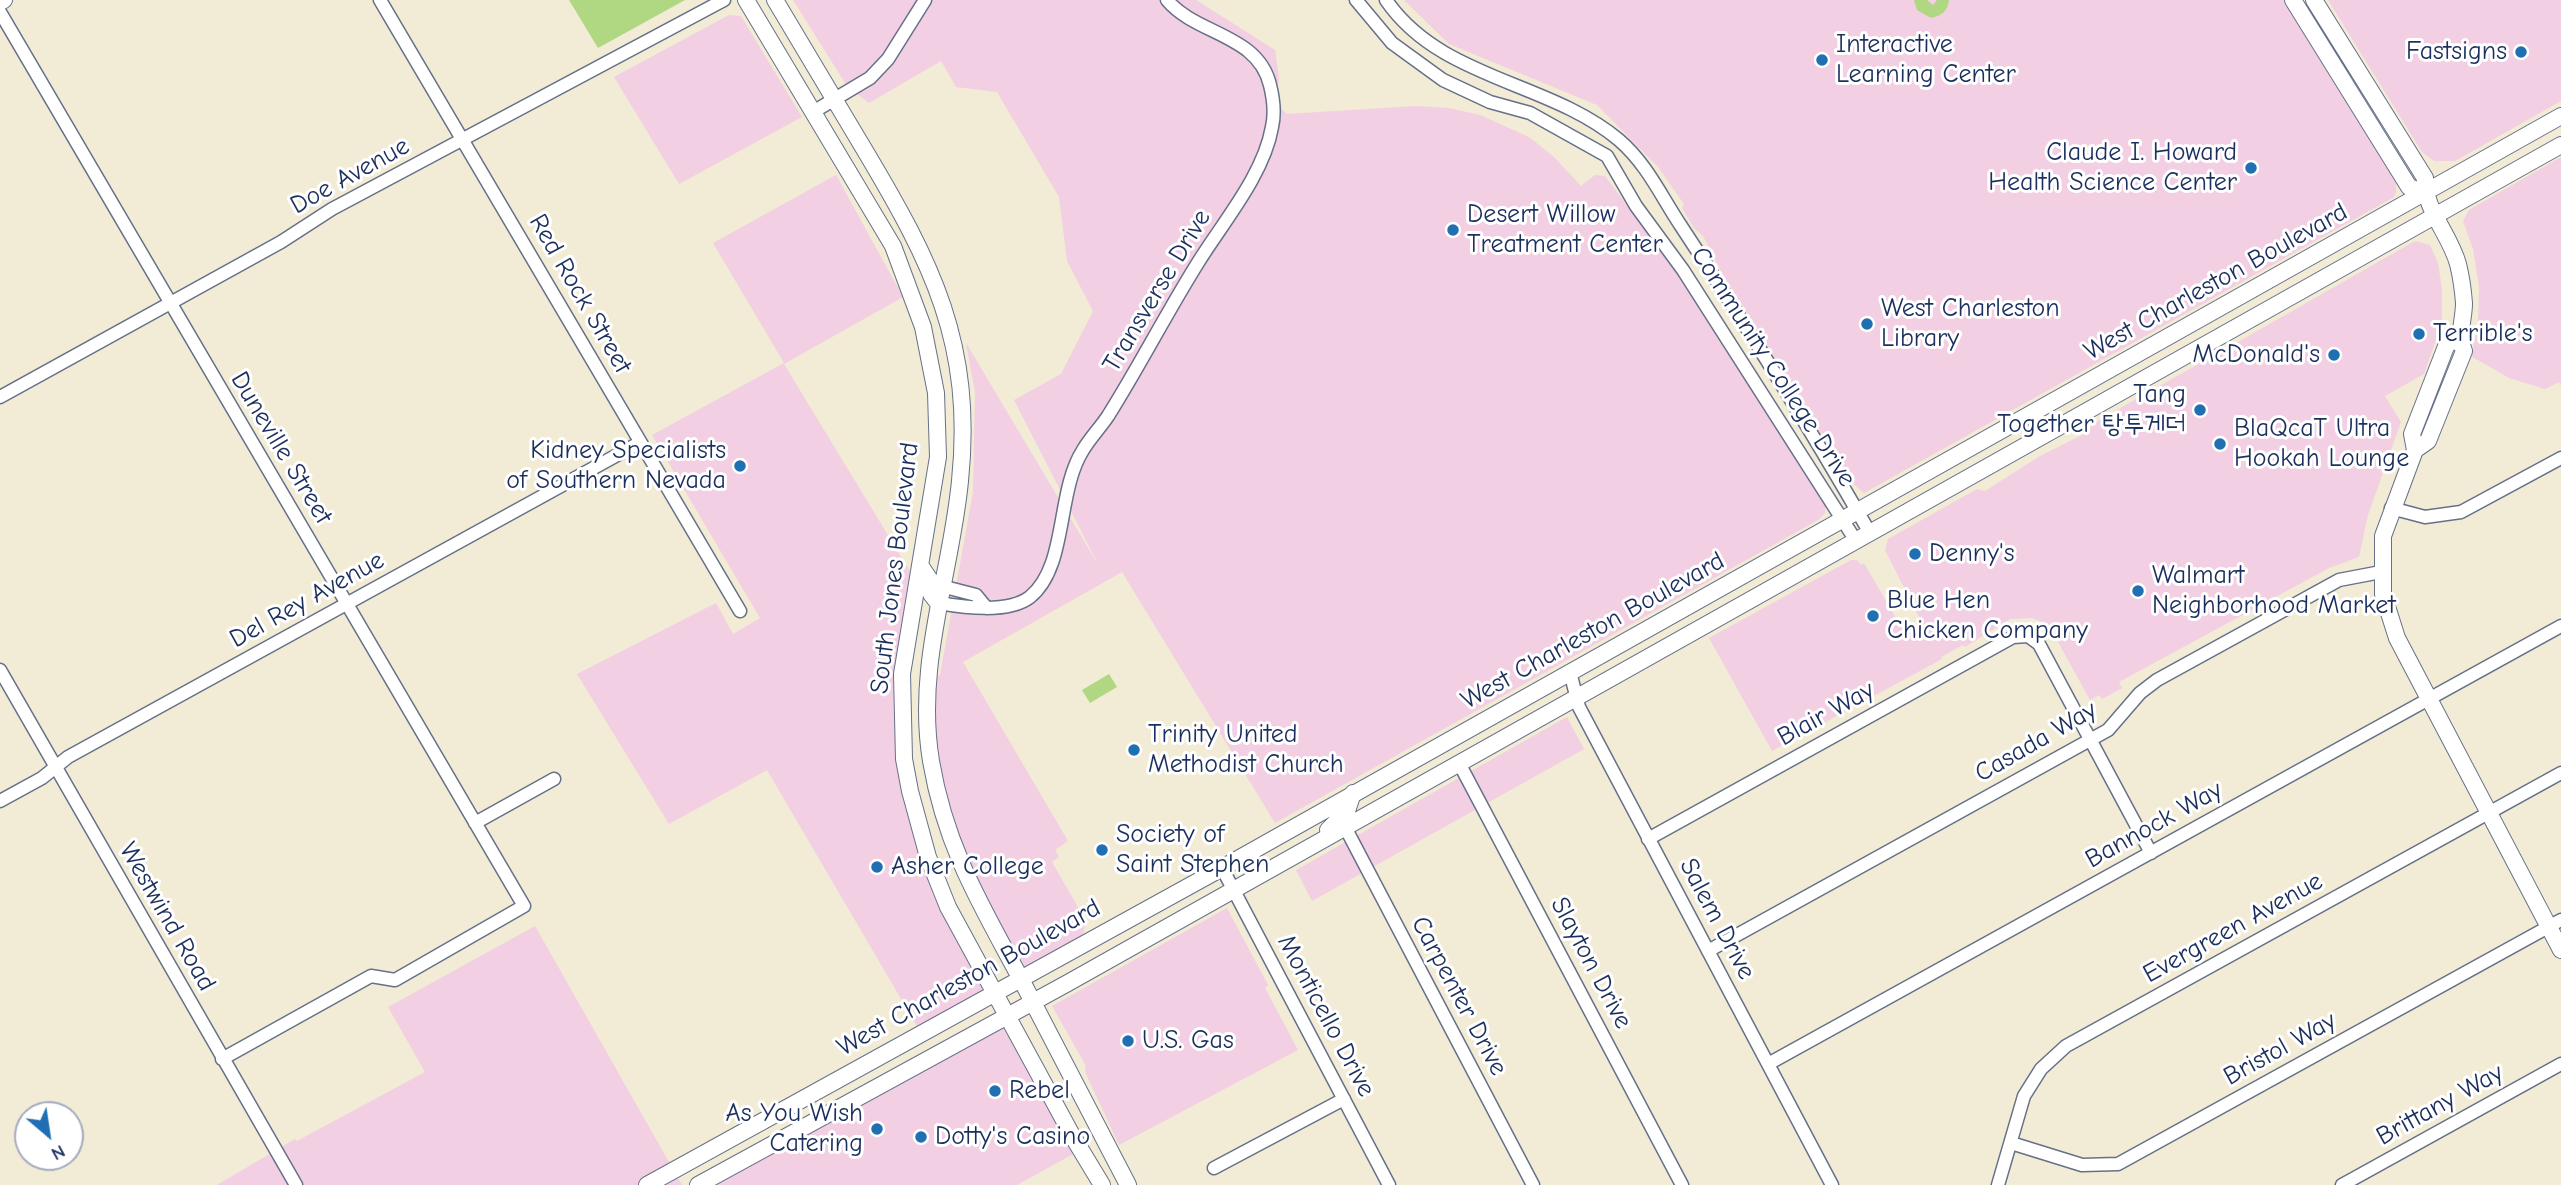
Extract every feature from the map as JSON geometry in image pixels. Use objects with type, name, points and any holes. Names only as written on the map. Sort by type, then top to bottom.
[{"type":"main road","name":"South Jones Boulevard","points":[[746,0],[893,246],[915,300],[932,366],[938,438],[935,482],[902,674],[904,759],[918,823],[934,876],[1007,1017],[1102,1185]]},
{"type":"main road","name":"South Jones Boulevard","points":[[775,0],[914,233],[940,293],[955,352],[963,416],[958,503],[928,666],[928,725],[940,806],[970,888],[1128,1185]]},
{"type":"main road","points":[[2293,0],[2409,187],[2424,193]]},
{"type":"main road","points":[[2314,0],[2425,178],[2424,193],[2453,247],[2460,274],[2464,303],[2459,340],[2463,351],[2428,441],[2415,450]]},
{"type":"main road","points":[[2302,15],[2323,31],[2345,65],[2356,69]]},
{"type":"main road","name":"West Charleston Boulevard","points":[[656,1183],[2561,116]]},
{"type":"main road","name":"West Charleston Boulevard","points":[[698,1185],[1033,1003],[2561,145]]},
{"type":"main road","points":[[915,300],[940,293]]},
{"type":"main road","points":[[2459,340],[2447,344],[2412,434],[2415,450],[2384,536],[2381,572],[2390,618],[2489,812],[2555,923],[2561,950]]},
{"type":"main road","points":[[2434,427],[2444,379],[2438,366]]},
{"type":"main road","points":[[920,565],[930,580],[931,594],[938,603]]},
{"type":"main road","points":[[915,590],[934,623]]},
{"type":"main road","points":[[1311,846],[1345,814],[1353,793]]},
{"type":"street","name":"Red Rock Street","points":[[380,0],[740,611]]},
{"type":"street","name":"Doe Avenue","points":[[0,397],[281,242],[332,209],[724,0]]},
{"type":"street","points":[[813,113],[870,79],[888,59],[925,0]]},
{"type":"street","name":"Transverse Drive","points":[[938,603],[972,609],[985,606],[1005,607],[1018,604],[1041,586],[1051,563],[1069,475],[1246,191],[1273,126],[1270,83],[1253,55],[1236,41],[1180,12],[1167,0]]},
{"type":"street","name":"Community College Drive","points":[[1356,0],[1374,25],[1408,57],[1443,80],[1490,102],[1530,113],[1606,156],[1636,206],[1850,515]]},
{"type":"street","name":"Community College Drive","points":[[1386,0],[1425,39],[1485,75],[1539,93],[1591,118],[1646,167],[1863,537]]},
{"type":"street","name":"Duneville Street","points":[[0,12],[524,906],[395,980],[371,976],[222,1059]]},
{"type":"street","points":[[1408,57],[1425,39]]},
{"type":"street","points":[[1661,239],[1682,226]]},
{"type":"street","name":"Del Rey Avenue","points":[[0,801],[68,757],[639,443]]},
{"type":"street","points":[[2392,508],[2425,517],[2461,512],[2561,458]]},
{"type":"street","name":"Casada Way","points":[[1708,951],[2091,740],[2116,723],[2140,693],[2157,680],[2339,580],[2381,572]]},
{"type":"street","points":[[941,586],[976,595],[985,606]]},
{"type":"street","name":"Bannock Way","points":[[1768,1064],[2561,625]]},
{"type":"street","name":"Blair Way","points":[[1648,839],[2013,637],[2028,636],[2039,644],[2091,740]]},
{"type":"street","name":"Westwind Road","points":[[0,670],[296,1185]]},
{"type":"street","name":"Salem Drive","points":[[1570,672],[1575,699],[1832,1185]]},
{"type":"street","points":[[2091,740],[2151,853]]},
{"type":"street","name":"Slayton Drive","points":[[1459,763],[1682,1185]]},
{"type":"street","name":"Evergreen Avenue","points":[[1998,1185],[2024,1096],[2041,1069],[2066,1046],[2561,773]]},
{"type":"street","points":[[475,823],[554,779]]},
{"type":"street","name":"Carpenter Drive","points":[[1345,827],[1533,1185]]},
{"type":"street","name":"Monticello Drive","points":[[1222,868],[1389,1185]]},
{"type":"street","name":"Bristol Way","points":[[2011,1143],[2081,1165],[2118,1164],[2555,923]]},
{"type":"street","name":"Brittany Way","points":[[2342,1185],[2561,1064]]},
{"type":"street","points":[[1214,1168],[1344,1099]]},
{"type":"shaded area","points":[[793,0],[1196,0],[1275,50],[1279,78],[1275,103],[1287,114],[1416,106],[1449,108],[1480,115],[1529,137],[1554,157],[1581,186],[1595,175],[1605,176],[1665,256],[1826,501],[1825,513],[1818,520],[1275,823],[1122,572],[963,662],[1068,841],[1055,850],[1059,857],[1052,862],[1086,921],[1081,943],[1020,978],[940,806],[927,682],[940,675],[973,492],[975,392],[966,343],[1099,566],[1014,400],[1061,374],[1093,311],[1067,261],[1059,197],[997,92],[956,87],[941,61],[869,103],[847,86]]},
{"type":"shaded area","points":[[1404,0],[2283,0],[2396,181],[2396,192],[2394,197],[1864,493],[1851,482],[1722,273],[1703,236],[1694,228],[1682,208],[1684,204],[1658,167],[1597,105],[1449,44]]},
{"type":"shaded area","points":[[2328,0],[2561,0],[2561,101],[2455,161],[2434,161],[2422,152]]},
{"type":"shaded area","points":[[729,15],[741,16],[802,117],[679,184],[614,77]]},
{"type":"shaded area","points":[[2561,157],[2561,386],[2559,382],[2545,389],[2509,378],[2471,356],[2478,327],[2479,287],[2473,249],[2463,221],[2469,210]]},
{"type":"shaded area","points":[[836,175],[903,297],[784,364],[917,583],[901,696],[928,857],[994,991],[921,1033],[767,770],[669,824],[577,674],[716,603],[733,634],[760,618],[652,435],[784,363],[713,243]]},
{"type":"shaded area","points":[[2415,241],[2430,245],[2438,263],[2442,289],[2442,323],[2424,374],[2385,396],[2401,422],[2368,515],[2359,557],[2329,568],[2119,682],[2122,688],[2102,699],[2099,695],[2090,700],[2053,633],[2044,623],[2032,618],[2010,619],[1965,647],[1963,645],[1772,751],[1709,638],[1851,560],[1857,560],[1861,565],[1864,563],[1904,632],[1921,621],[1885,550],[1888,539],[1977,489],[1985,491],[2040,456],[2082,435],[2099,420],[2218,353],[2226,351],[2228,354],[2238,349],[2236,343]]},
{"type":"shaded area","points":[[1567,717],[1584,749],[1312,901],[1296,870]]},
{"type":"shaded area","points":[[1227,908],[1268,985],[1265,988],[1298,1050],[1119,1145],[1085,1072],[1086,1066],[1052,1006]]},
{"type":"shaded area","points":[[535,926],[682,1185],[217,1185],[295,1139],[297,1141],[425,1072],[388,1007]]},
{"type":"shaded area","points":[[1007,1017],[1075,1153],[1017,1185],[698,1185]]},
{"type":"green space","points":[[569,0],[685,0],[598,48]]},
{"type":"green space","points":[[1914,0],[1927,0],[1933,5],[1937,0],[1949,0],[1943,12],[1931,18],[1917,10]]},
{"type":"green space","points":[[1109,674],[1117,687],[1090,703],[1082,690]]},
{"type":"place","name":"Fastsigns","points":[[2521,52]]},
{"type":"place","name":"Interactive Learning Center","points":[[1822,60]]},
{"type":"place","name":"Claude I. Howard Health Science Center","points":[[2251,168]]},
{"type":"place","name":"Desert Willow Treatment Center","points":[[1453,230]]},
{"type":"place","name":"West Charleston Library","points":[[1867,324]]},
{"type":"place","name":"Terrible's","points":[[2419,334]]},
{"type":"place","name":"McDonald's","points":[[2334,355]]},
{"type":"place","name":"Tang Together 탕투게더","points":[[2200,410]]},
{"type":"place","name":"BlaQcaT Ultra Hookah Lounge","points":[[2220,444]]},
{"type":"place","name":"Kidney Specialists of Southern Nevada","points":[[740,466]]},
{"type":"place","name":"Denny's","points":[[1915,554]]},
{"type":"place","name":"Walmart Neighborhood Market","points":[[2138,591]]},
{"type":"place","name":"Blue Hen Chicken Company","points":[[1873,616]]},
{"type":"place","name":"Trinity United Methodist Church","points":[[1134,750]]},
{"type":"place","name":"Society of Saint Stephen","points":[[1102,850]]},
{"type":"place","name":"Asher College","points":[[877,867]]},
{"type":"place","name":"U.S. Gas","points":[[1128,1041]]},
{"type":"place","name":"Rebel","points":[[995,1091]]},
{"type":"place","name":"As You Wish Catering","points":[[877,1129]]},
{"type":"place","name":"Dotty's Casino","points":[[921,1137]]}]
